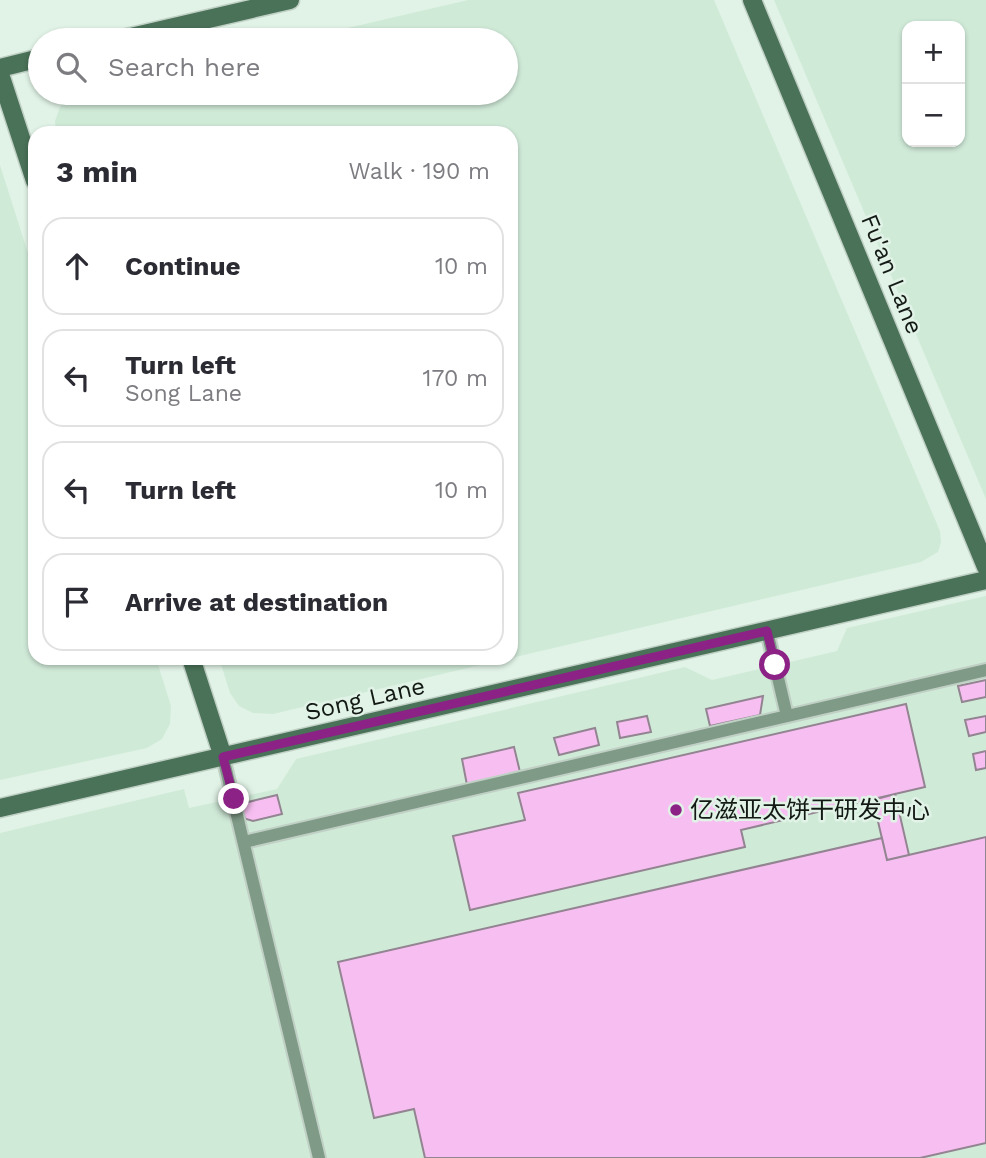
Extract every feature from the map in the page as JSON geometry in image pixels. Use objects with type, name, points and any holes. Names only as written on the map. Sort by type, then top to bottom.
[{"type":"street","points":[[170,28],[290,0]]},
{"type":"street","name":"Fu'an Lane","points":[[752,0],[986,567]]},
{"type":"street","points":[[0,68],[28,61]]},
{"type":"street","points":[[0,74],[28,160]]},
{"type":"street","name":"Song Lane","points":[[0,808],[986,580]]},
{"type":"street","points":[[193,665],[223,757]]},
{"type":"lane","points":[[767,631],[788,716]]},
{"type":"lane","points":[[244,842],[986,670]]},
{"type":"lane","points":[[223,757],[319,1158]]},
{"type":"shaded area","points":[[468,0],[714,0],[940,531],[938,552],[921,562],[518,656],[518,126],[55,126],[62,105],[518,105],[518,28],[348,28]]},
{"type":"shaded area","points":[[774,0],[986,0],[986,499]]},
{"type":"shaded area","points":[[0,165],[28,253],[28,665],[158,665],[171,706],[170,724],[162,739],[147,748],[0,780]]},
{"type":"shaded area","points":[[986,596],[986,1158],[0,1158],[0,833],[184,789],[189,808],[277,789],[296,759],[685,667],[712,680],[837,651],[847,628]]},
{"type":"shaded area","points":[[221,665],[480,665],[273,714],[253,713],[239,706],[230,693]]},
{"type":"building","points":[[986,680],[986,697],[962,702],[958,686]]},
{"type":"building","points":[[763,696],[760,715],[710,726],[706,709]]},
{"type":"building","name":"亿滋亚太饼干研发中心","points":[[906,704],[925,787],[741,830],[745,847],[470,910],[453,836],[525,820],[518,793]]},
{"type":"building","points":[[647,716],[651,732],[620,738],[617,722]]},
{"type":"building","points":[[986,716],[986,732],[969,736],[965,720]]},
{"type":"building","points":[[595,728],[599,745],[559,755],[554,738]]},
{"type":"building","points":[[514,747],[520,772],[467,785],[462,759]]},
{"type":"building","points":[[986,751],[986,768],[976,770],[973,754]]},
{"type":"building","points":[[895,794],[909,855],[887,860],[873,800]]},
{"type":"building","points":[[277,795],[282,814],[253,821],[242,814],[240,804]]},
{"type":"building","points":[[986,837],[986,1143],[920,1158],[425,1158],[414,1109],[374,1118],[338,962],[882,838],[887,860]]},
{"type":"place","name":"亿滋亚太饼干研发中心","points":[[676,810]]},
{"type":"route","points":[[234,799],[223,757],[767,631],[775,665]]}]
